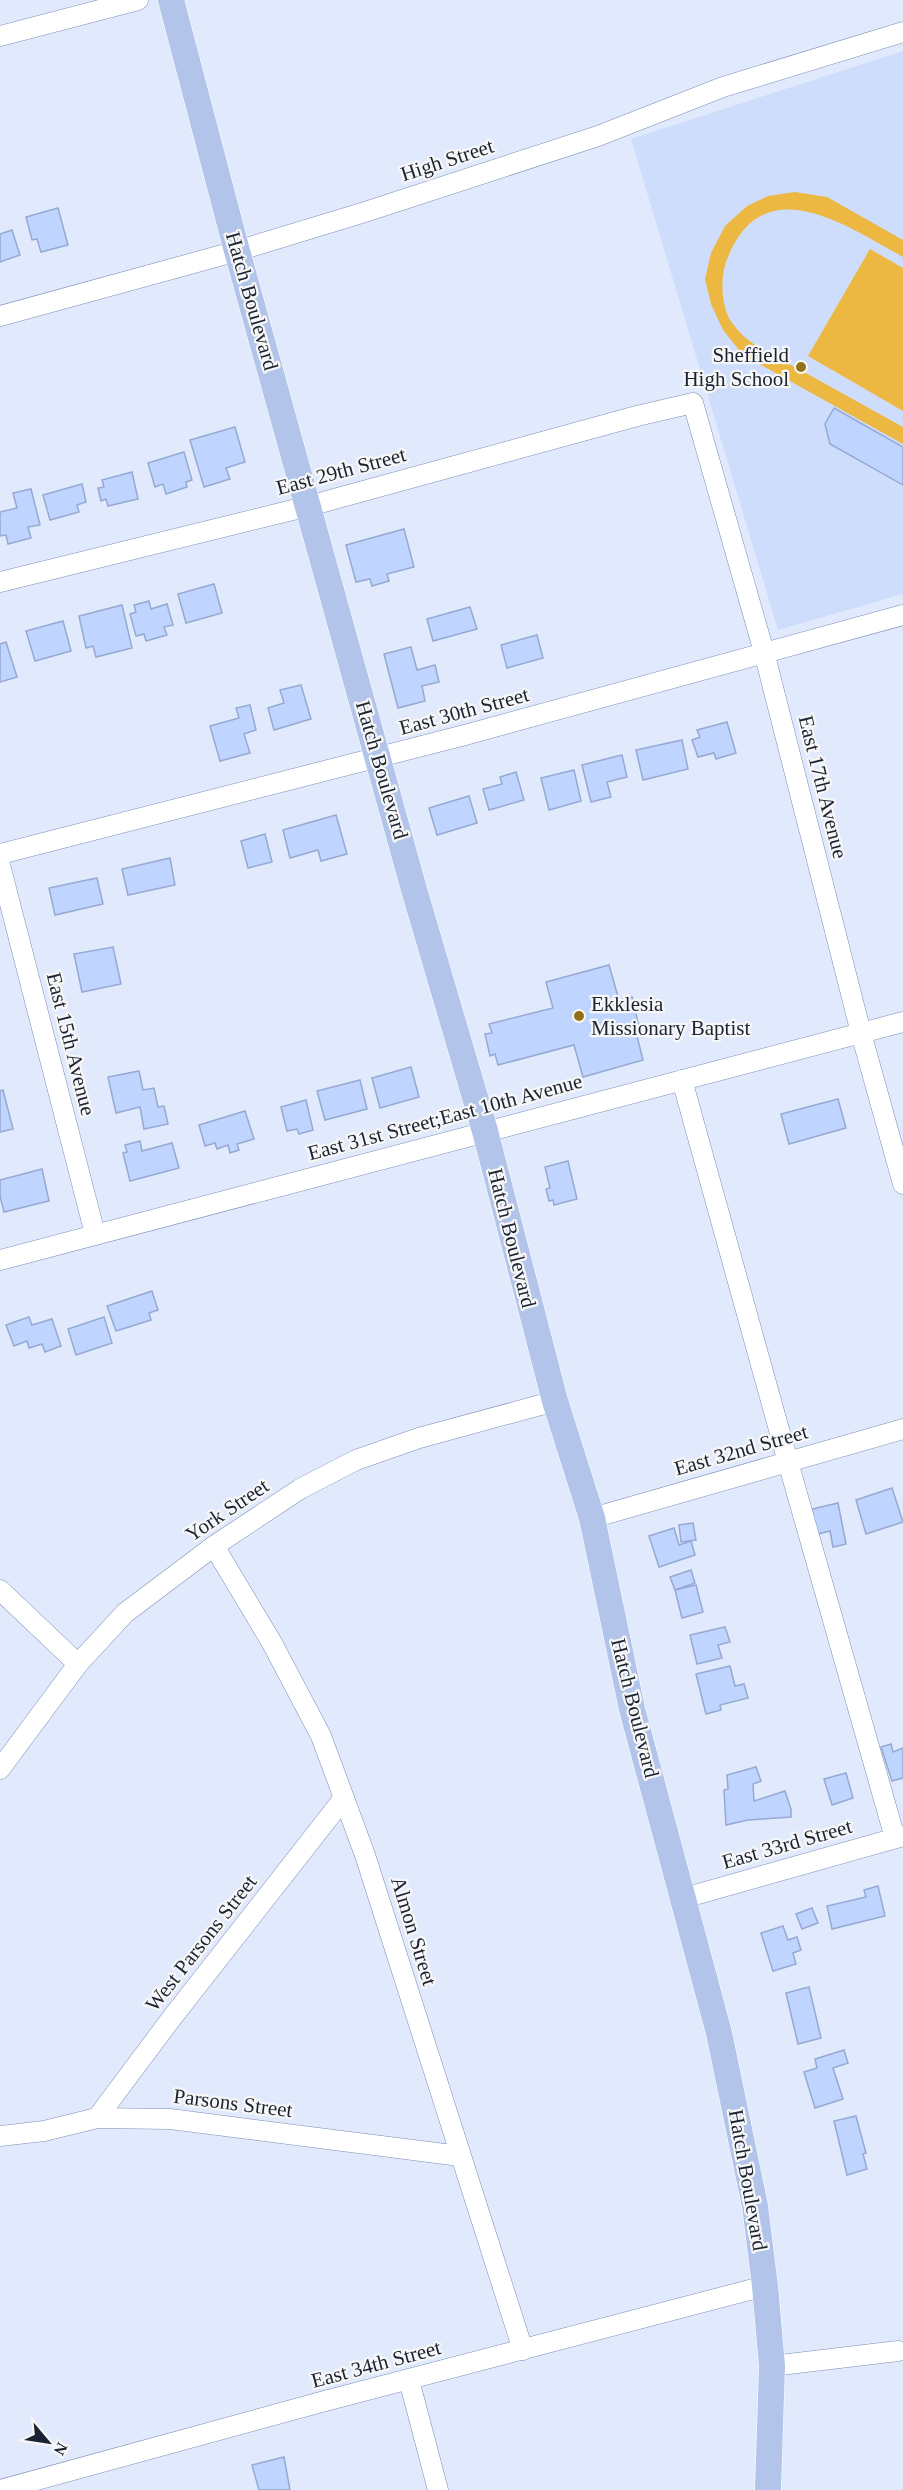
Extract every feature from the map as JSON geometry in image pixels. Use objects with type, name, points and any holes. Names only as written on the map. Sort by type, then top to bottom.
[{"type":"main road","name":"Hatch Boulevard","points":[[171,0],[237,251],[484,1131],[555,1401],[592,1518],[632,1709],[719,2033],[754,2206],[765,2286],[772,2366],[768,2490]]},
{"type":"street","points":[[0,36],[138,0]]},
{"type":"street","name":"High Street","points":[[0,316],[237,251],[598,136],[723,87],[903,32]]},
{"type":"street","name":"East 29th Street","points":[[0,582],[309,506],[626,419],[693,403]]},
{"type":"street","name":"East 17th Avenue","points":[[693,403],[764,652],[861,1034],[903,1184]]},
{"type":"street","name":"East 30th Street","points":[[0,854],[379,758],[903,615]]},
{"type":"street","name":"East 15th Avenue","points":[[0,865],[95,1234]]},
{"type":"street","name":"East 31st Street;East 10th Avenue","points":[[0,1260],[903,1022]]},
{"type":"street","points":[[682,1080],[788,1462],[899,1837]]},
{"type":"street","name":"York Street","points":[[0,1769],[78,1664],[125,1613],[214,1546],[300,1489],[356,1460],[419,1438],[555,1401]]},
{"type":"street","name":"East 32nd Street","points":[[592,1518],[903,1429]]},
{"type":"street","name":"Almon Street","points":[[214,1546],[307,1705],[321,1736],[365,1855],[523,2350]]},
{"type":"street","points":[[0,1590],[78,1664]]},
{"type":"street","name":"West Parsons Street","points":[[96,2118],[344,1798]]},
{"type":"street","name":"East 33rd Street","points":[[684,1898],[899,1837]]},
{"type":"street","name":"Parsons Street","points":[[0,2136],[44,2131],[96,2118],[190,2121],[460,2156]]},
{"type":"street","name":"East 34th Street","points":[[0,2490],[26,2487],[409,2380],[765,2286]]},
{"type":"street","points":[[772,2366],[901,2351]]},
{"type":"street","points":[[409,2380],[438,2490]]},
{"type":"shaded area","name":"Sheffield High School","points":[[903,51],[903,594],[778,630],[631,139]]},
{"type":"shaded area","points":[[795,192],[827,197],[903,240],[903,257],[831,219],[806,212],[782,210],[760,216],[741,233],[726,262],[723,294],[729,318],[756,346],[903,427],[903,444],[743,355],[723,330],[711,304],[705,279],[711,253],[725,226],[747,206],[768,196]]},
{"type":"shaded area","points":[[870,249],[903,268],[903,411],[808,356]]},
{"type":"building","points":[[58,208],[68,245],[41,252],[37,239],[32,240],[26,217]]},
{"type":"building","points":[[12,230],[20,255],[0,262],[0,234]]},
{"type":"building","points":[[834,408],[903,447],[903,485],[830,444],[825,424]]},
{"type":"building","points":[[235,427],[245,462],[226,468],[230,479],[204,487],[190,440]]},
{"type":"building","points":[[184,452],[192,480],[186,482],[187,487],[166,494],[163,484],[155,487],[148,463]]},
{"type":"building","points":[[132,472],[138,499],[108,506],[106,499],[101,501],[98,488],[104,487],[102,480]]},
{"type":"building","points":[[82,484],[86,502],[77,505],[79,512],[50,520],[43,495]]},
{"type":"building","points":[[31,489],[40,525],[28,527],[31,538],[8,544],[6,535],[0,536],[0,512],[17,508],[13,493]]},
{"type":"building","points":[[404,529],[414,567],[387,574],[389,581],[372,586],[370,579],[356,582],[346,545]]},
{"type":"building","points":[[214,584],[222,613],[186,623],[178,594]]},
{"type":"building","points":[[149,601],[151,609],[167,604],[173,625],[164,627],[167,635],[146,641],[144,634],[136,636],[130,614],[136,612],[134,605]]},
{"type":"building","points":[[122,605],[132,648],[96,657],[93,646],[86,648],[79,616]]},
{"type":"building","points":[[470,607],[477,629],[433,641],[427,619]]},
{"type":"building","points":[[63,621],[71,651],[35,661],[26,631]]},
{"type":"building","points":[[537,635],[543,658],[507,668],[501,645]]},
{"type":"building","points":[[6,642],[17,677],[0,682],[0,644]]},
{"type":"building","points":[[411,647],[417,670],[435,665],[439,682],[422,686],[425,701],[398,708],[384,654]]},
{"type":"building","points":[[301,685],[311,719],[274,730],[268,708],[284,703],[280,690]]},
{"type":"building","points":[[250,705],[256,730],[244,734],[250,753],[220,761],[210,726],[239,718],[236,708]]},
{"type":"building","points":[[727,722],[736,753],[716,759],[714,753],[698,757],[692,740],[700,737],[697,730]]},
{"type":"building","points":[[682,740],[688,769],[643,780],[636,750]]},
{"type":"building","points":[[622,755],[627,777],[607,782],[611,797],[591,802],[582,765]]},
{"type":"building","points":[[574,770],[581,801],[549,810],[541,778]]},
{"type":"building","points":[[516,772],[524,800],[489,810],[483,789],[502,784],[500,777]]},
{"type":"building","points":[[469,796],[477,823],[437,835],[429,808]]},
{"type":"building","points":[[336,815],[347,854],[321,861],[318,850],[290,858],[283,830]]},
{"type":"building","points":[[265,834],[272,862],[248,868],[241,841]]},
{"type":"building","points":[[170,858],[175,885],[128,895],[122,869]]},
{"type":"building","points":[[97,878],[103,904],[55,915],[49,888]]},
{"type":"building","points":[[113,947],[121,984],[82,992],[74,954]]},
{"type":"building","name":"Ekklesia Missionary Baptist","points":[[609,965],[619,1000],[632,997],[640,1031],[636,1032],[643,1060],[583,1077],[574,1045],[498,1065],[495,1054],[490,1056],[485,1034],[492,1033],[489,1024],[553,1008],[546,982]]},
{"type":"building","points":[[411,1067],[419,1097],[380,1108],[372,1078]]},
{"type":"building","points":[[139,1071],[143,1090],[154,1088],[158,1107],[164,1106],[168,1124],[144,1129],[140,1107],[116,1113],[108,1077]]},
{"type":"building","points":[[360,1080],[367,1109],[325,1120],[317,1091]]},
{"type":"building","points":[[3,1090],[13,1129],[0,1132],[0,1091]]},
{"type":"building","points":[[838,1099],[846,1128],[789,1144],[781,1114]]},
{"type":"building","points":[[306,1100],[313,1130],[299,1134],[297,1129],[287,1131],[281,1107]]},
{"type":"building","points":[[245,1111],[254,1139],[237,1144],[239,1150],[230,1153],[228,1145],[217,1149],[215,1143],[205,1146],[199,1125]]},
{"type":"building","points":[[140,1141],[142,1151],[172,1143],[179,1168],[130,1181],[123,1153],[127,1152],[125,1145]]},
{"type":"building","points":[[568,1161],[577,1199],[554,1205],[553,1200],[549,1201],[546,1189],[550,1188],[545,1167]]},
{"type":"building","points":[[42,1169],[49,1201],[4,1212],[0,1196],[0,1180]]},
{"type":"building","points":[[152,1291],[158,1310],[149,1313],[151,1320],[116,1331],[107,1306]]},
{"type":"building","points":[[29,1317],[32,1325],[52,1319],[61,1346],[45,1352],[42,1344],[29,1348],[27,1341],[14,1346],[6,1325]]},
{"type":"building","points":[[104,1317],[112,1343],[76,1355],[68,1329]]},
{"type":"building","points":[[892,1488],[903,1522],[866,1534],[856,1500]]},
{"type":"building","points":[[838,1503],[846,1544],[833,1547],[830,1531],[814,1535],[808,1510]]},
{"type":"building","points":[[693,1523],[696,1540],[681,1542],[679,1525]]},
{"type":"building","points":[[674,1528],[679,1545],[691,1541],[695,1555],[659,1567],[649,1536]]},
{"type":"building","points":[[691,1570],[695,1583],[675,1590],[670,1577]]},
{"type":"building","points":[[696,1585],[703,1612],[682,1618],[675,1590]]},
{"type":"building","points":[[725,1627],[730,1642],[718,1645],[722,1658],[697,1664],[690,1635]]},
{"type":"building","points":[[730,1666],[735,1686],[744,1684],[748,1698],[720,1705],[721,1710],[706,1714],[696,1674]]},
{"type":"building","points":[[891,1744],[893,1752],[903,1748],[903,1778],[892,1781],[881,1747]]},
{"type":"building","points":[[756,1767],[761,1781],[753,1784],[754,1801],[785,1791],[791,1817],[748,1820],[726,1825],[724,1790],[728,1789],[727,1775]]},
{"type":"building","points":[[846,1773],[853,1798],[832,1805],[824,1779]]},
{"type":"building","points":[[878,1886],[885,1916],[832,1929],[827,1906],[866,1897],[864,1890]]},
{"type":"building","points":[[812,1908],[818,1923],[802,1929],[796,1914]]},
{"type":"building","points":[[783,1926],[788,1940],[797,1937],[801,1950],[793,1953],[796,1964],[773,1971],[761,1933]]},
{"type":"building","points":[[809,1987],[821,2038],[798,2044],[786,1993]]},
{"type":"building","points":[[844,2050],[848,2063],[833,2068],[843,2099],[815,2108],[804,2072],[817,2068],[815,2059]]},
{"type":"building","points":[[856,2116],[866,2153],[863,2154],[867,2169],[847,2175],[834,2121]]},
{"type":"building","points":[[284,2457],[290,2490],[259,2490],[252,2465]]},
{"type":"place","name":"Sheffield High School","points":[[801,367]]},
{"type":"place","name":"Ekklesia Missionary Baptist","points":[[579,1016]]}]
